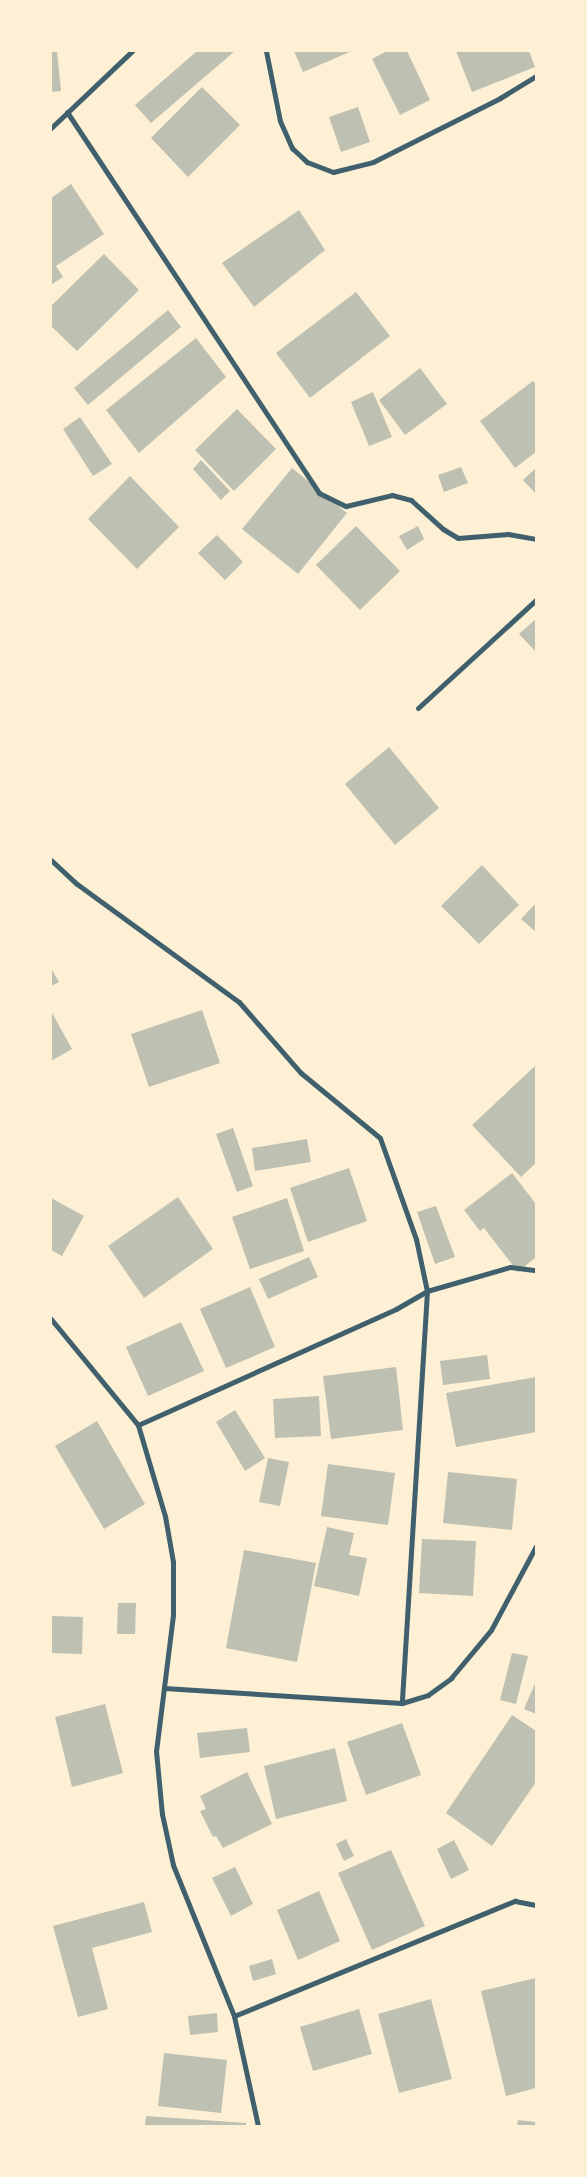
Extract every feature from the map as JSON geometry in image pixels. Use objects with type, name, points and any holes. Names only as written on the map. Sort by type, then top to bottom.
[{"type":"street","points":[[51,128],[132,51]]},
{"type":"street","points":[[266,51],[280,121],[292,148],[307,162],[333,172],[373,162],[536,76]]},
{"type":"street","points":[[67,112],[319,493],[346,506],[392,495],[411,500],[442,529],[458,538],[508,534],[536,539]]},
{"type":"street","points":[[418,708],[536,600]]},
{"type":"street","points":[[51,860],[77,884],[239,1002],[301,1073],[380,1138],[416,1239],[428,1291],[402,1703]]},
{"type":"street","points":[[138,1425],[396,1309],[428,1291],[510,1267],[536,1270]]},
{"type":"street","points":[[51,1319],[138,1425],[165,1516],[173,1562],[173,1615],[156,1751],[169,1846],[173,1865],[234,2016],[258,2126]]},
{"type":"street","points":[[164,1688],[402,1703],[428,1695],[451,1678],[491,1630],[536,1546]]},
{"type":"street","points":[[234,2016],[515,1901],[536,1905]]},
{"type":"building","points":[[51,51],[57,51],[61,91],[51,92]]},
{"type":"building","points":[[197,51],[235,51],[151,123],[135,105]]},
{"type":"building","points":[[294,51],[352,51],[303,72]]},
{"type":"building","points":[[387,51],[407,51],[430,100],[400,115],[372,59]]},
{"type":"building","points":[[456,51],[529,51],[535,67],[472,92]]},
{"type":"building","points":[[202,87],[240,125],[188,177],[151,138]]},
{"type":"building","points":[[358,107],[370,142],[341,152],[329,117]]},
{"type":"building","points":[[71,184],[104,234],[56,266],[63,277],[51,285],[51,198]]},
{"type":"building","points":[[299,210],[325,250],[254,307],[222,263]]},
{"type":"building","points":[[104,254],[139,290],[77,351],[51,326],[51,306]]},
{"type":"building","points":[[356,292],[390,336],[310,398],[276,353]]},
{"type":"building","points":[[168,310],[181,327],[88,405],[74,388]]},
{"type":"building","points":[[196,338],[226,377],[139,453],[106,410]]},
{"type":"building","points":[[420,368],[447,404],[405,435],[379,400]]},
{"type":"building","points":[[533,381],[536,384],[536,452],[515,468],[480,421]]},
{"type":"building","points":[[373,392],[392,437],[369,446],[351,402]]},
{"type":"building","points":[[237,409],[276,449],[234,491],[195,450]]},
{"type":"building","points":[[80,417],[112,464],[93,476],[63,429]]},
{"type":"building","points":[[201,460],[230,491],[221,500],[193,469]]},
{"type":"building","points":[[461,467],[468,483],[444,492],[438,475]]},
{"type":"building","points":[[292,468],[347,513],[298,574],[242,529]]},
{"type":"building","points":[[536,468],[536,494],[523,480]]},
{"type":"building","points":[[130,476],[179,527],[137,569],[88,519]]},
{"type":"building","points":[[356,526],[400,571],[360,610],[316,565]]},
{"type":"building","points":[[418,526],[424,539],[407,550],[399,536]]},
{"type":"building","points":[[217,535],[243,562],[225,580],[198,553]]},
{"type":"building","points":[[536,619],[536,652],[519,634]]},
{"type":"building","points":[[389,747],[439,808],[395,845],[345,784]]},
{"type":"building","points":[[482,865],[519,905],[479,944],[441,906]]},
{"type":"building","points":[[534,905],[536,907],[536,932],[521,919]]},
{"type":"building","points":[[51,968],[59,982],[51,986]]},
{"type":"building","points":[[202,1010],[220,1063],[149,1087],[131,1034]]},
{"type":"building","points":[[51,1011],[72,1049],[51,1061]]},
{"type":"building","points":[[536,1065],[536,1163],[521,1177],[472,1125]]},
{"type":"building","points":[[233,1128],[253,1186],[237,1192],[216,1134]]},
{"type":"building","points":[[307,1139],[311,1162],[255,1171],[252,1148]]},
{"type":"building","points":[[349,1168],[367,1221],[308,1242],[290,1188]]},
{"type":"building","points":[[512,1173],[536,1204],[536,1257],[518,1272],[484,1228],[480,1231],[464,1210]]},
{"type":"building","points":[[178,1197],[213,1249],[144,1298],[108,1246]]},
{"type":"building","points":[[51,1198],[84,1216],[62,1256],[51,1250]]},
{"type":"building","points":[[287,1198],[304,1251],[250,1269],[232,1217]]},
{"type":"building","points":[[436,1206],[455,1257],[435,1264],[417,1212]]},
{"type":"building","points":[[309,1257],[318,1277],[268,1299],[259,1279]]},
{"type":"building","points":[[250,1287],[275,1347],[226,1368],[200,1309]]},
{"type":"building","points":[[181,1322],[204,1371],[148,1396],[126,1347]]},
{"type":"building","points":[[487,1355],[490,1379],[443,1385],[440,1361]]},
{"type":"building","points":[[396,1367],[403,1430],[331,1439],[323,1376]]},
{"type":"building","points":[[536,1377],[536,1432],[456,1447],[446,1393]]},
{"type":"building","points":[[319,1396],[321,1436],[275,1438],[273,1399]]},
{"type":"building","points":[[235,1410],[265,1458],[245,1471],[216,1422]]},
{"type":"building","points":[[97,1421],[145,1504],[104,1529],[55,1446]]},
{"type":"building","points":[[268,1458],[289,1462],[280,1506],[259,1502]]},
{"type":"building","points":[[328,1464],[395,1473],[388,1525],[321,1516]]},
{"type":"building","points":[[448,1472],[517,1479],[512,1530],[443,1523]]},
{"type":"building","points":[[327,1527],[354,1533],[349,1555],[367,1558],[359,1596],[314,1586]]},
{"type":"building","points":[[422,1539],[476,1541],[473,1596],[419,1593]]},
{"type":"building","points":[[244,1550],[316,1563],[297,1662],[226,1648]]},
{"type":"building","points":[[118,1603],[136,1603],[135,1634],[117,1634]]},
{"type":"building","points":[[51,1616],[83,1617],[82,1654],[51,1653]]},
{"type":"building","points":[[512,1653],[528,1656],[516,1704],[500,1700]]},
{"type":"building","points":[[536,1681],[536,1714],[524,1709]]},
{"type":"building","points":[[105,1704],[123,1773],[72,1787],[55,1717]]},
{"type":"building","points":[[512,1715],[536,1731],[536,1782],[492,1846],[446,1813]]},
{"type":"building","points":[[402,1723],[421,1775],[366,1795],[347,1742]]},
{"type":"building","points":[[247,1728],[250,1752],[200,1758],[197,1733]]},
{"type":"building","points":[[335,1748],[347,1801],[276,1819],[264,1766]]},
{"type":"building","points":[[247,1772],[272,1824],[223,1848],[216,1836],[213,1837],[200,1811],[206,1809],[200,1796]]},
{"type":"building","points":[[346,1839],[354,1856],[344,1861],[336,1844]]},
{"type":"building","points":[[454,1840],[469,1870],[451,1879],[437,1849]]},
{"type":"building","points":[[391,1850],[425,1926],[372,1950],[338,1873]]},
{"type":"building","points":[[235,1867],[253,1904],[231,1916],[212,1878]]},
{"type":"building","points":[[319,1891],[340,1941],[298,1960],[277,1910]]},
{"type":"building","points":[[144,1902],[152,1932],[92,1948],[108,2009],[78,2017],[53,1926]]},
{"type":"building","points":[[272,1959],[276,1974],[253,1981],[249,1966]]},
{"type":"building","points":[[536,1978],[536,2088],[506,2096],[481,1991]]},
{"type":"building","points":[[431,1999],[452,2079],[399,2093],[378,2014]]},
{"type":"building","points":[[359,2009],[372,2054],[313,2071],[300,2027]]},
{"type":"building","points":[[217,2013],[218,2032],[190,2035],[188,2016]]},
{"type":"building","points":[[164,2053],[227,2060],[221,2113],[158,2106]]},
{"type":"building","points":[[146,2116],[246,2123],[246,2126],[145,2126]]},
{"type":"building","points":[[518,2120],[536,2122],[536,2126],[517,2126]]}]
